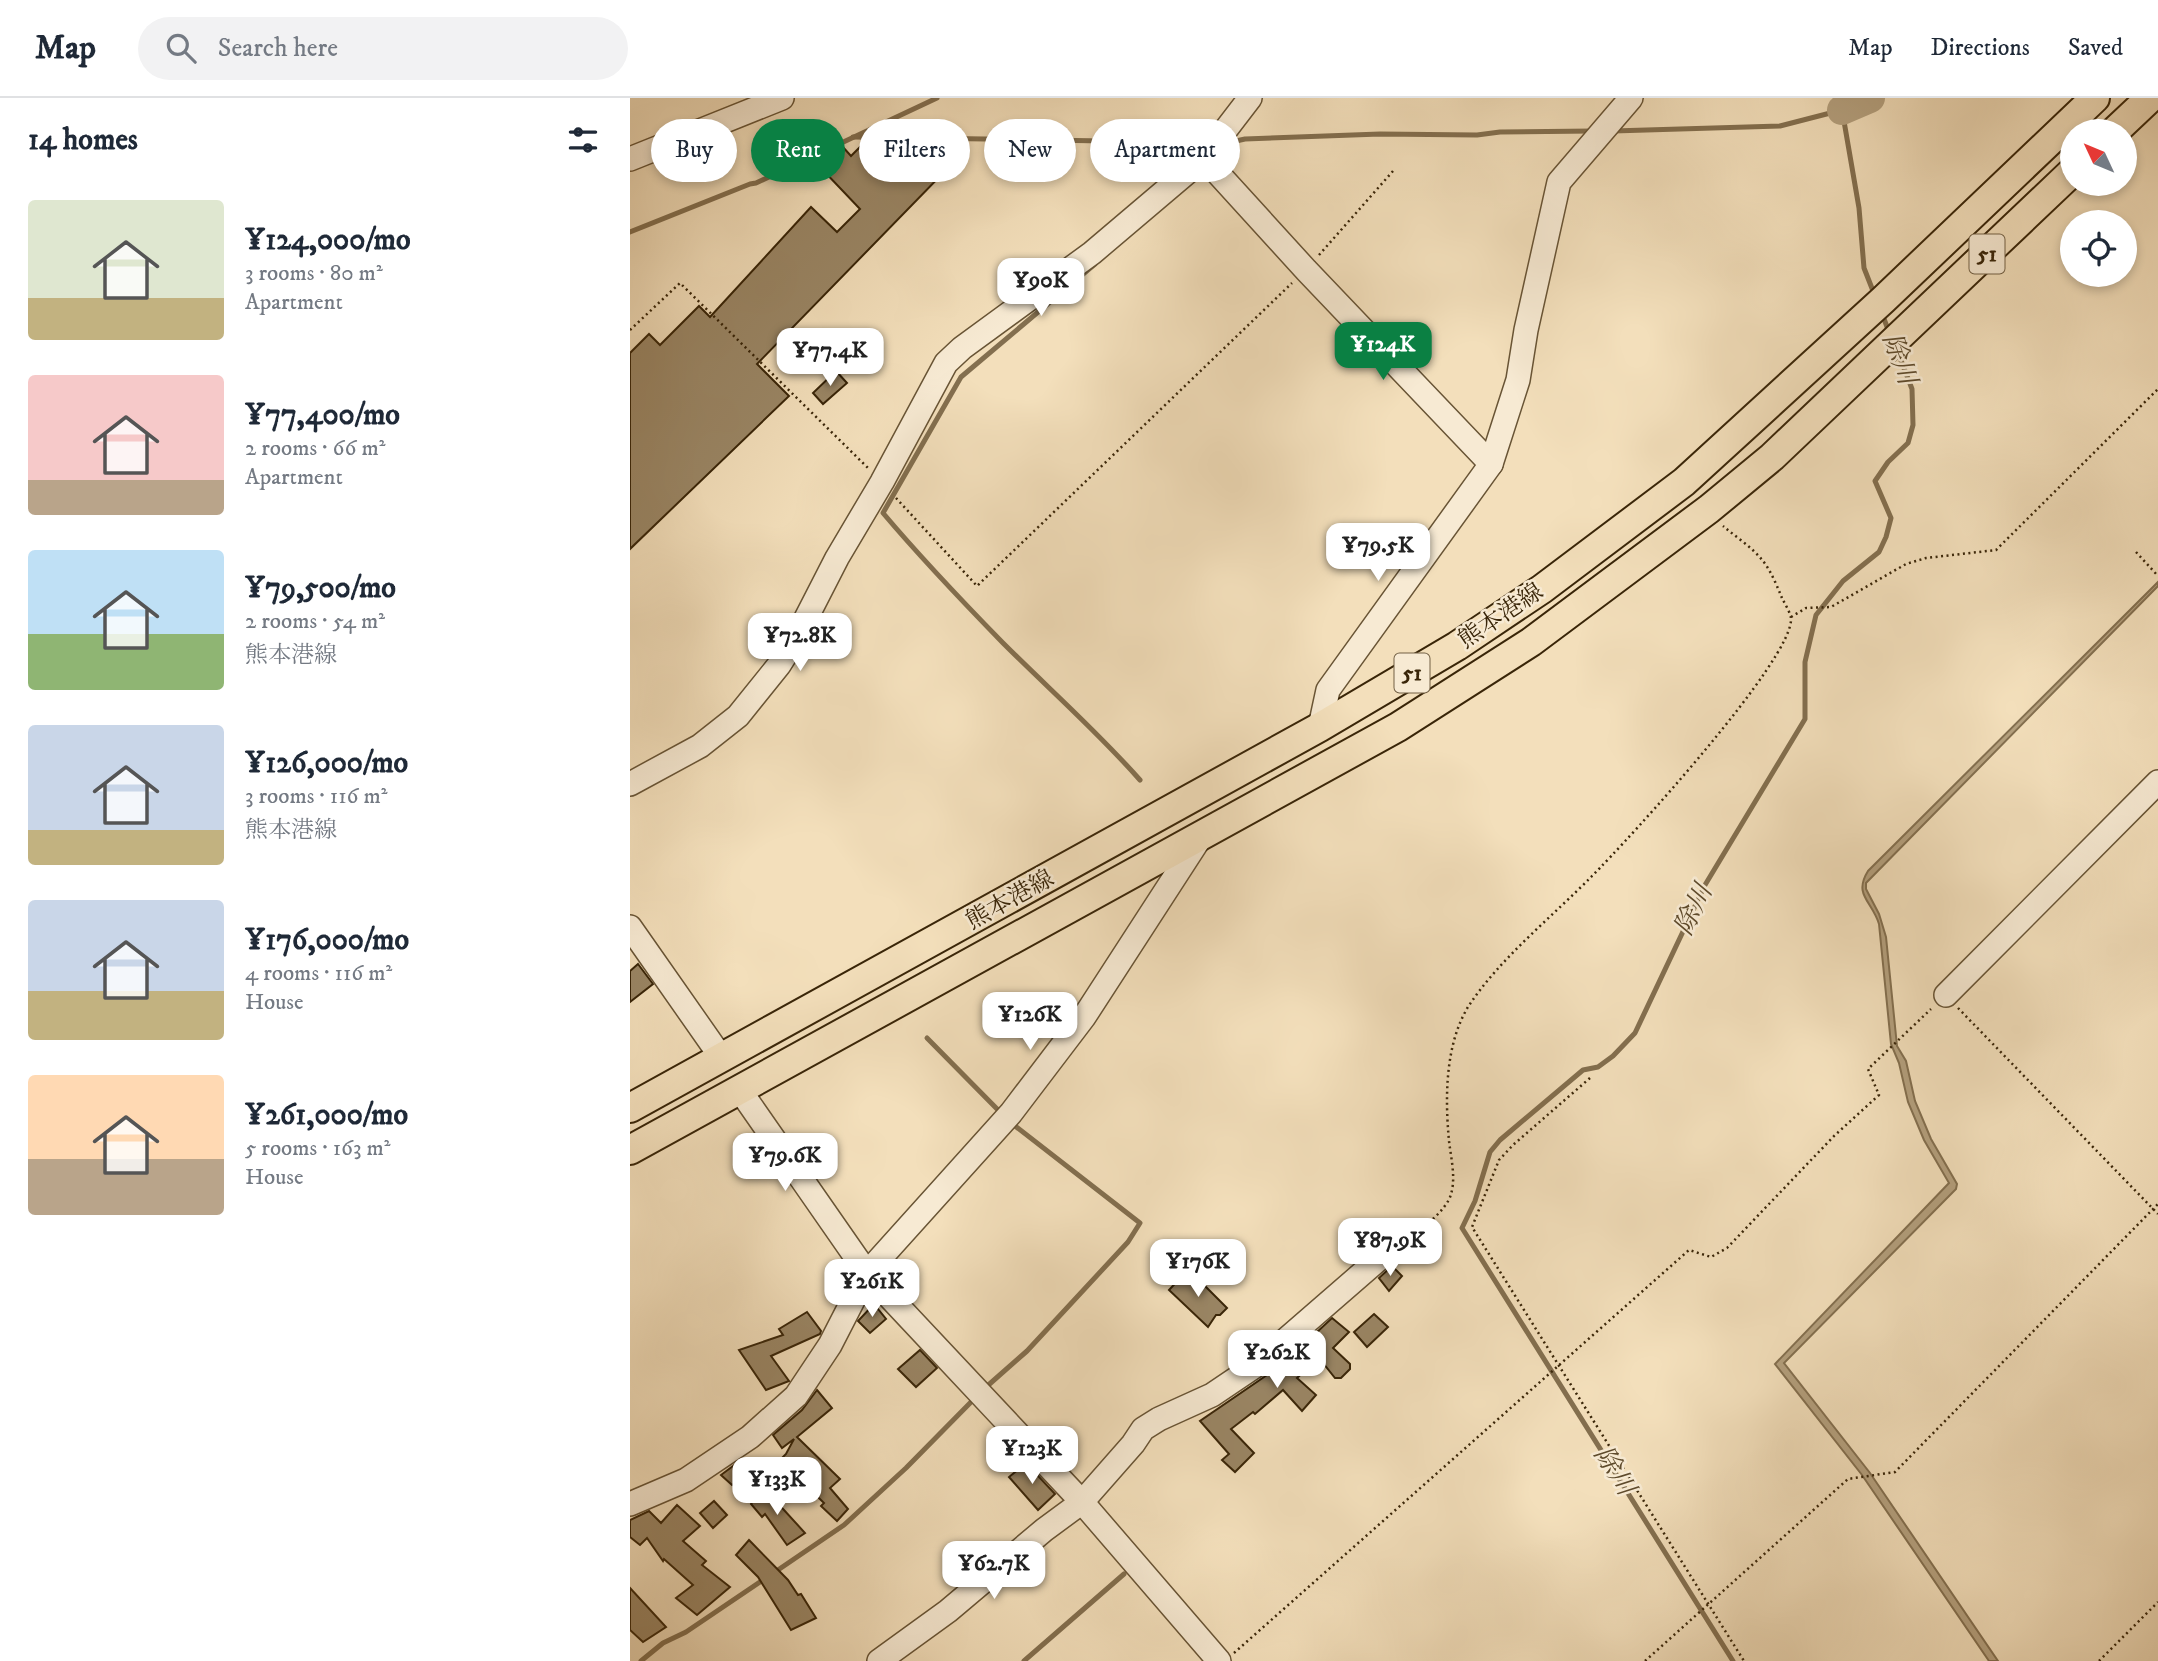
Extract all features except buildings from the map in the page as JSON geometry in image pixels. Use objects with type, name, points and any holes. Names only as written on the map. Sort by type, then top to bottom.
[{"type":"main road","name":"熊本港線","points":[[630,1108],[1320,727],[1457,646],[1542,589],[1684,482],[1884,300],[2095,98]]},
{"type":"main road","points":[[2128,119],[2150,98]]},
{"type":"main road","name":"熊本港線","points":[[630,1150],[1398,727],[1531,642],[1709,509],[1780,450],[2060,184]]},
{"type":"main road","points":[[1751,419],[1780,450]]},
{"type":"street","points":[[630,159],[782,98]]},
{"type":"street","points":[[1234,119],[1250,98]]},
{"type":"street","points":[[1320,727],[1328,690],[1491,464],[1518,380],[1526,330],[1559,182],[1631,98]]},
{"type":"street","points":[[630,784],[700,746],[738,716],[779,665],[946,363],[962,348],[1092,253],[1176,182]]},
{"type":"street","points":[[1226,182],[1491,464]]},
{"type":"street","points":[[1946,995],[2158,782]]},
{"type":"street","points":[[630,1504],[686,1480],[750,1437],[796,1396],[830,1345],[867,1273],[1019,1103],[1084,1017],[1200,838]]},
{"type":"street","points":[[630,927],[720,1057]]},
{"type":"street","points":[[740,1089],[867,1273],[1082,1503],[1219,1661]]},
{"type":"street","points":[[879,1661],[910,1640],[1044,1530],[1082,1503],[1143,1429],[1212,1395],[1258,1364],[1388,1251]]},
{"type":"path","points":[[630,330],[680,282],[882,482],[977,586],[1306,270],[1393,171]]},
{"type":"path","points":[[1791,617],[1806,608],[1831,607],[1906,564],[1926,558],[1996,550],[2158,389]]},
{"type":"path","points":[[1388,1251],[1415,1234],[1439,1212],[1451,1196],[1447,1108],[1449,1071],[1459,1024],[1468,1007],[1511,956],[1594,874],[1744,704],[1779,652],[1789,631],[1791,617],[1763,561],[1723,527],[1709,509]]},
{"type":"path","points":[[2136,552],[2158,576]]},
{"type":"path","points":[[1225,1661],[1689,1250],[1711,1257],[1727,1248],[1834,1136],[1879,1095],[1868,1069],[1946,995],[2158,1214]]},
{"type":"path","points":[[1590,1077],[1499,1160],[1472,1227],[1744,1661]]},
{"type":"path","points":[[1645,1661],[1848,1479],[1895,1472],[2158,1204]]},
{"type":"path","points":[[2099,1661],[2158,1602]]},
{"type":"shaded area","points":[[2158,582],[2158,586],[1866,883],[1886,937],[1897,1046],[1906,1061],[1915,1101],[1931,1139],[1957,1184],[1956,1189],[1784,1363],[1870,1473],[1998,1661],[1989,1661],[1862,1475],[1775,1364],[1949,1183],[1924,1140],[1908,1102],[1899,1063],[1891,1044],[1879,924],[1863,892],[1864,879],[1868,871]]},
{"type":"waterway","points":[[630,232],[756,183],[937,98]]},
{"type":"waterway","name":"除川","points":[[1840,98],[1859,208],[1864,268],[1875,296]]},
{"type":"waterway","name":"除川","points":[[1842,110],[1870,98]]},
{"type":"waterway","points":[[1613,131],[1780,126],[1842,110]]},
{"type":"waterway","points":[[1240,140],[1380,134],[1477,135],[1500,132],[1593,131]]},
{"type":"waterway","points":[[853,137],[1090,141]]},
{"type":"waterway","points":[[1095,264],[961,377],[883,513],[972,611],[1140,780]]},
{"type":"waterway","name":"除川","points":[[1881,311],[1889,332]]},
{"type":"waterway","name":"除川","points":[[1733,1661],[1462,1228],[1475,1201],[1490,1152],[1500,1140],[1583,1070],[1598,1067],[1613,1056],[1635,1033],[1705,885],[1805,719],[1805,662],[1816,615],[1843,581],[1879,552],[1891,518],[1875,481],[1888,462],[1908,443],[1913,425],[1912,389],[1897,350]]},
{"type":"waterway","points":[[927,1038],[1003,1115]]},
{"type":"waterway","points":[[985,1388],[1027,1351],[1128,1242],[1140,1223],[1010,1122]]},
{"type":"waterway","points":[[775,1572],[844,1525],[906,1468],[975,1398]]},
{"type":"waterway","points":[[1024,1661],[1124,1574]]},
{"type":"waterway","points":[[641,1661],[663,1643],[686,1632],[766,1578]]}]
